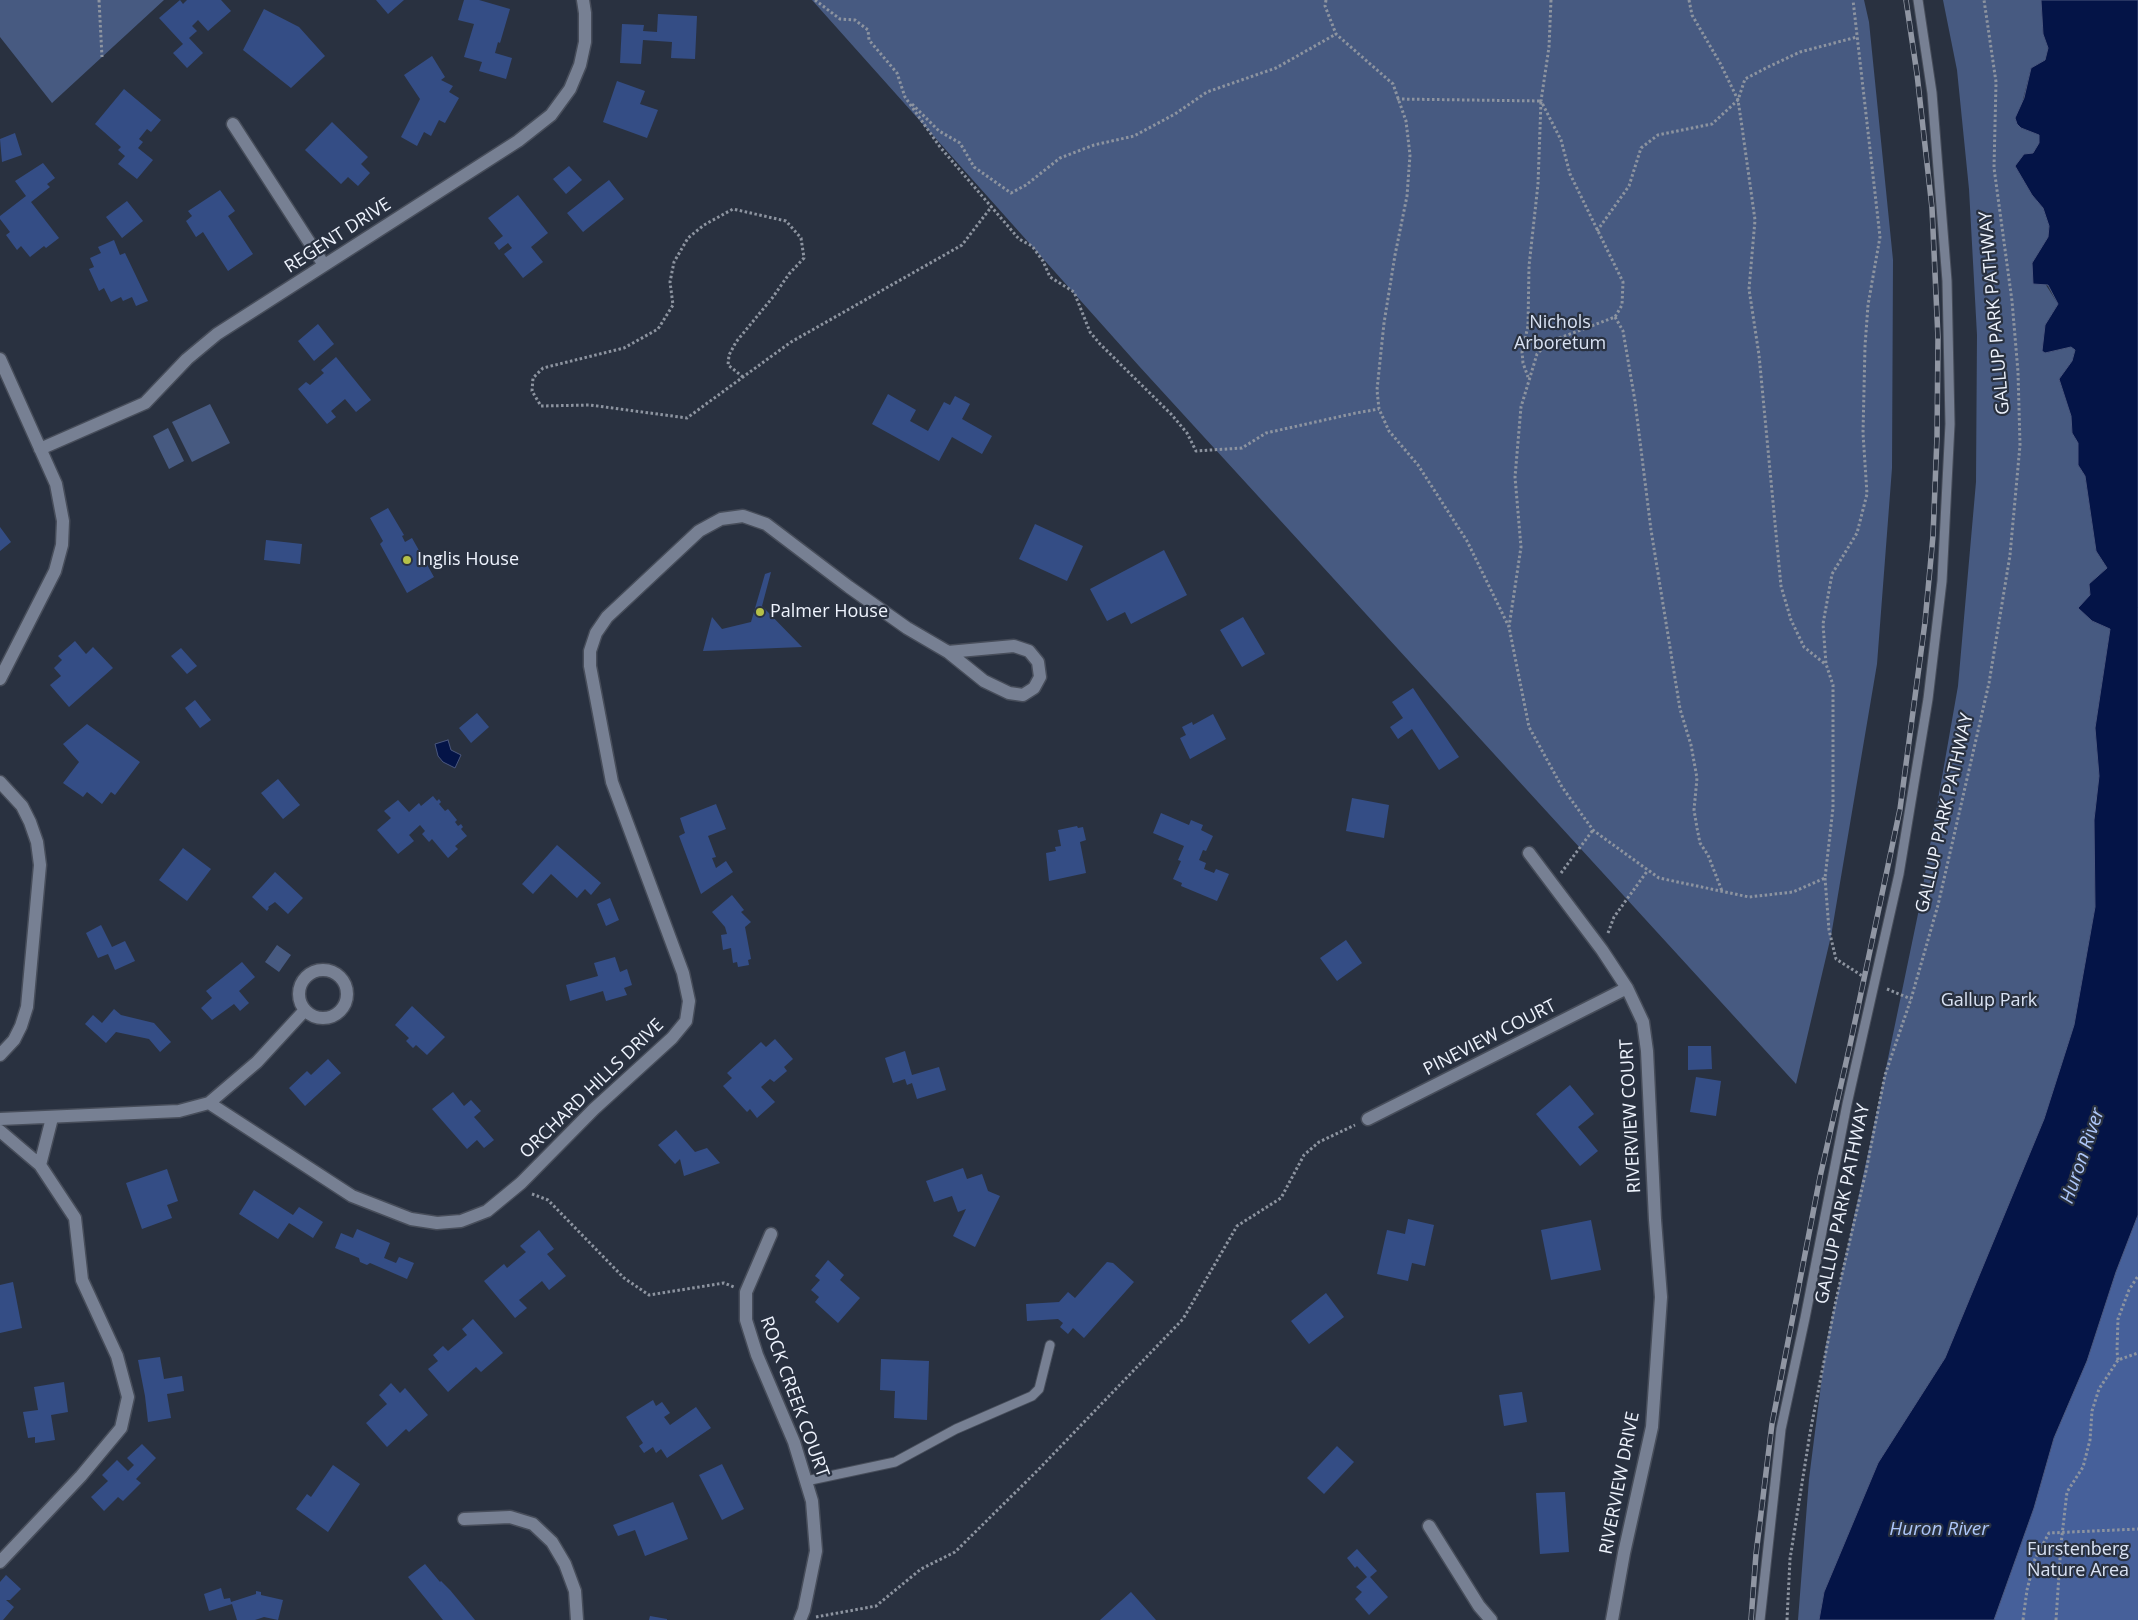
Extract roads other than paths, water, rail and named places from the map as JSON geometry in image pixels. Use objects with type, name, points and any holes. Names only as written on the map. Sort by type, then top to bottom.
[{"type":"street","name":"REGENT DRIVE","points":[[40,449],[145,403],[187,359],[217,334],[518,141],[551,115],[570,89],[580,65],[585,42],[583,0]]},
{"type":"street","points":[[233,124],[324,265]]},
{"type":"street","points":[[0,360],[60,497],[63,521],[62,546],[55,571],[0,679]]},
{"type":"street","name":"ORCHARD HILLS DRIVE","points":[[209,1103],[352,1196],[411,1218],[438,1223],[461,1221],[487,1211],[515,1188],[594,1109],[672,1038],[686,1021],[690,1001],[684,973],[612,782],[590,666],[590,651],[596,633],[607,617],[699,531],[721,519],[743,516],[766,524],[849,587],[907,628],[948,652],[984,681],[1009,693],[1022,695],[1034,688],[1040,676],[1038,662],[1028,651],[1014,646],[948,652]]},
{"type":"street","points":[[0,782],[22,806],[30,822],[37,842],[40,865],[28,1007],[22,1026],[14,1040],[0,1055]]},
{"type":"street","name":"RIVERVIEW COURT","points":[[1529,853],[1602,950],[1627,988],[1643,1022],[1647,1051],[1655,1220],[1662,1297],[1658,1353]]},
{"type":"street","name":"PINEVIEW COURT","points":[[1368,1119],[1627,988]]},
{"type":"street","points":[[0,1119],[179,1111],[209,1103],[257,1062],[305,1010]]},
{"type":"street","points":[[40,1165],[52,1118]]},
{"type":"street","points":[[0,1131],[40,1165],[75,1218],[82,1280],[117,1356],[128,1397],[121,1428],[81,1476],[0,1562]]},
{"type":"street","name":"ROCK CREEK COURT","points":[[772,1234],[746,1292],[746,1320],[757,1355],[794,1442],[812,1501],[816,1551],[800,1619]]},
{"type":"street","name":"RIVERVIEW DRIVE","points":[[1612,1620],[1624,1553],[1652,1427],[1658,1353]]},
{"type":"street","points":[[464,1519],[510,1516],[533,1524],[552,1542],[565,1564],[574,1592],[577,1620]]},
{"type":"street","points":[[1429,1526],[1479,1606],[1491,1620]]},
{"type":"lane","points":[[1760,1620],[1781,1429],[1847,1104],[1898,874],[1928,699],[1942,581],[1950,424],[1947,281],[1932,93],[1918,0]]},
{"type":"lane","points":[[806,1481],[895,1462],[956,1429],[1032,1396],[1039,1390],[1050,1345]]},
{"type":"water","name":"Huron River","points":[[2041,0],[2138,0],[2138,1215],[2116,1272],[2087,1361],[2054,1438],[2034,1508],[1994,1620],[1819,1620],[1824,1592],[1878,1463],[1945,1358],[2044,1119],[2074,1025],[2095,907],[2094,820],[2099,776],[2095,728],[2110,629],[2092,621],[2078,608],[2090,595],[2089,584],[2107,568],[2096,551],[2085,476],[2078,465],[2078,443],[2072,433],[2071,416],[2059,379],[2072,361],[2075,350],[2071,347],[2045,353],[2042,351],[2045,325],[2058,304],[2048,285],[2033,284],[2032,263],[2048,237],[2049,226],[2043,208],[2032,195],[2015,166],[2024,154],[2033,153],[2039,143],[2039,135],[2021,128],[2015,118],[2024,98],[2031,68],[2045,60],[2048,48],[2043,34]]},
{"type":"water","points":[[448,740],[451,750],[461,755],[455,768],[443,762],[438,756],[435,744]]},
{"type":"railway","points":[[1751,1620],[1756,1554],[1772,1424],[1820,1177],[1900,809],[1925,622],[1933,536],[1938,338],[1932,208],[1917,74],[1906,0]]},
{"type":"place","name":"Inglis House","points":[[407,560]]},
{"type":"place","name":"Palmer House","points":[[760,612]]},
{"type":"park label","name":"Nichols Arboretum","points":[[1560,333]]},
{"type":"park label","name":"Gallup Park","points":[[1989,1001]]},
{"type":"park label","name":"Furstenberg Nature Area","points":[[2078,1560]]}]
